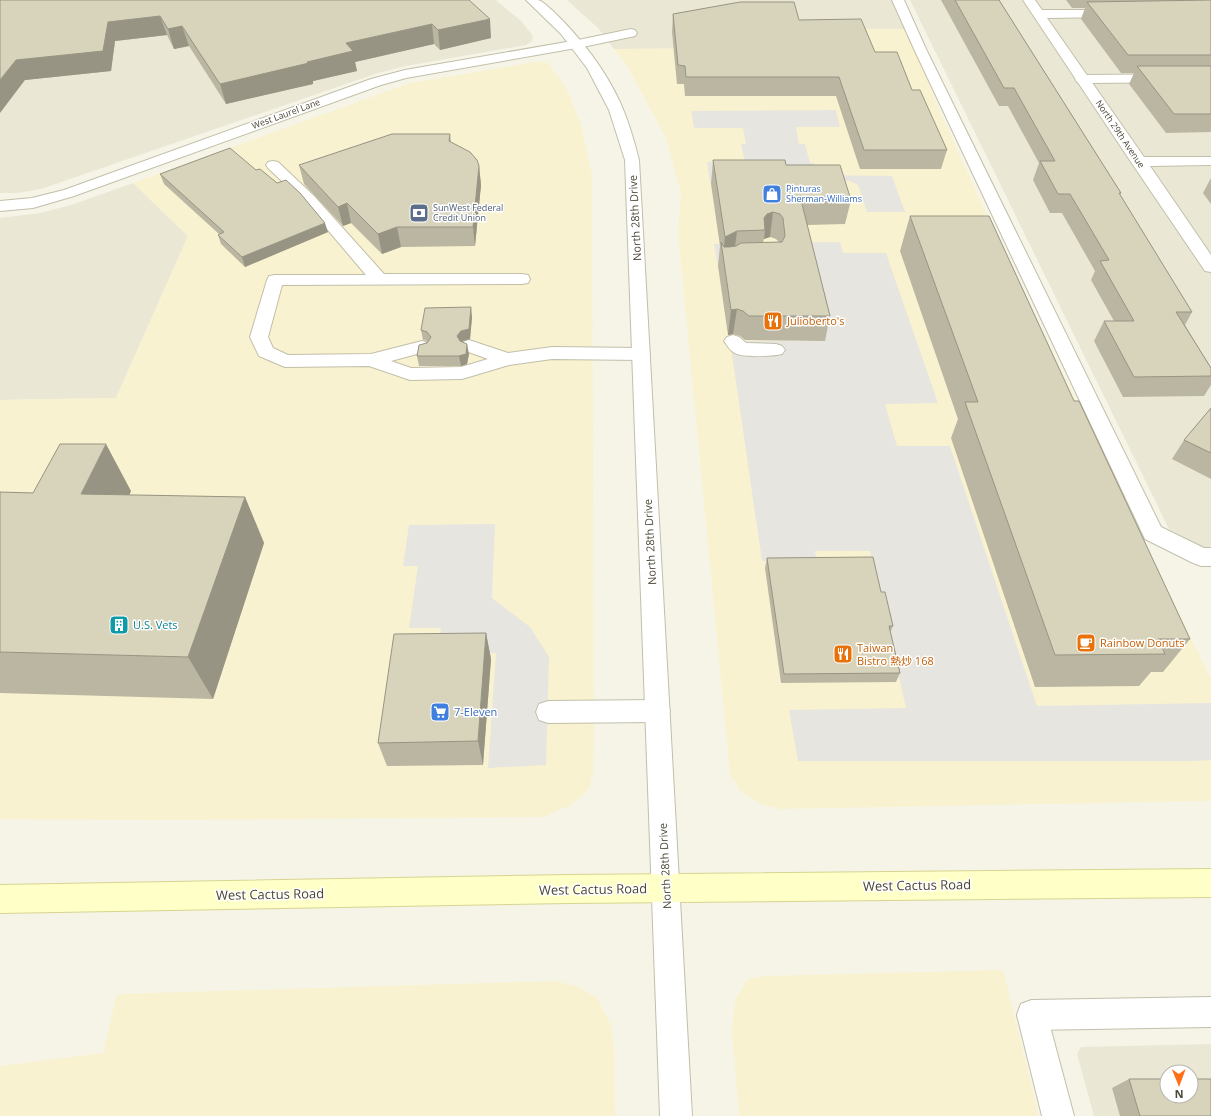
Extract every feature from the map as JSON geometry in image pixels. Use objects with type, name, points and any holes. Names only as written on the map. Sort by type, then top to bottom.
[{"type":"main road","name":"West Cactus Road","points":[[0,899],[666,888],[1211,883]]},
{"type":"street","name":"North 28th Drive","points":[[532,0],[545,10],[578,44],[609,94],[618,113],[632,160],[676,1116]]},
{"type":"street","points":[[898,0],[920,49],[1153,533],[1201,557],[1211,557]]},
{"type":"street","name":"North 29th Avenue","points":[[1029,0],[1138,162],[1209,262]]},
{"type":"street","points":[[1038,14],[1125,13]]},
{"type":"street","name":"West Laurel Lane","points":[[0,206],[33,203],[69,193],[376,82],[405,74],[578,44],[631,33]]},
{"type":"street","points":[[1082,79],[1211,78]]},
{"type":"street","points":[[1138,162],[1211,161]]},
{"type":"street","points":[[273,165],[309,199],[380,280]]},
{"type":"street","points":[[422,347],[371,360],[285,361],[265,352],[259,337],[275,280],[522,279]]},
{"type":"street","points":[[733,341],[741,349],[776,350]]},
{"type":"street","points":[[469,346],[506,359]]},
{"type":"street","points":[[371,360],[410,374],[462,373],[506,359],[552,354],[641,354]]},
{"type":"street","points":[[548,712],[658,711]]},
{"type":"street","points":[[1058,1116],[1032,1015],[1211,1012]]},
{"type":"shaded area","points":[[0,0],[496,0],[521,21],[533,36],[532,41],[526,45],[406,66],[378,73],[41,189],[17,193],[0,193]]},
{"type":"shaded area","points":[[567,0],[892,0],[905,29],[737,30],[742,48],[614,49],[599,29]]},
{"type":"shaded area","points":[[910,0],[1211,0],[1211,547],[1202,547],[1169,529]]},
{"type":"shaded area","points":[[905,29],[914,45],[937,105],[994,231],[1211,679],[1211,801],[779,809],[759,803],[741,792],[730,774],[678,232],[681,193],[666,138],[628,67],[614,49],[742,48],[737,30]]},
{"type":"shaded area","points":[[535,62],[545,62],[549,64],[566,88],[581,124],[592,175],[594,747],[593,772],[589,789],[571,805],[544,817],[147,820],[0,819],[0,400],[116,398],[188,236],[133,183],[410,83]]},
{"type":"shaded area","points":[[836,110],[840,127],[796,127],[799,144],[805,144],[810,163],[814,163],[818,175],[892,176],[905,212],[867,212],[858,185],[850,181],[753,181],[753,183],[710,183],[707,162],[745,163],[741,144],[746,144],[743,128],[694,128],[691,111]]},
{"type":"shaded area","points":[[133,183],[188,236],[116,398],[0,400],[0,218],[40,213],[71,205]]},
{"type":"shaded area","points":[[840,242],[843,253],[886,253],[938,403],[885,404],[897,446],[950,446],[1037,706],[1211,703],[1211,760],[798,761],[789,710],[906,708],[870,551],[815,551],[817,561],[762,561],[730,341],[824,341],[807,266],[718,266],[714,244]]},
{"type":"shaded area","points":[[495,524],[492,598],[530,627],[549,657],[546,765],[488,768],[496,653],[438,654],[441,628],[409,628],[418,566],[403,566],[409,525]]},
{"type":"shaded area","points":[[1003,970],[1039,1116],[739,1116],[732,1031],[735,1000],[748,979],[764,976]]},
{"type":"shaded area","points":[[554,981],[577,986],[597,998],[611,1025],[614,1046],[615,1116],[0,1116],[0,1066],[103,1053],[117,994]]},
{"type":"shaded area","points":[[1211,1044],[1211,1116],[1094,1116],[1077,1054],[1081,1047]]},
{"type":"building","points":[[0,0],[469,0],[490,19],[438,30],[432,24],[346,43],[353,51],[220,84],[182,26],[168,29],[160,16],[108,22],[103,51],[16,60],[0,80]]},
{"type":"building","points":[[955,0],[999,0],[1121,193],[1119,193],[1192,312],[1176,312],[1211,368],[1211,376],[1134,377],[1104,321],[1134,321],[1100,261],[1109,260],[1070,194],[1058,194],[1040,161],[1055,161],[1014,88],[1004,88]]},
{"type":"building","points":[[1211,0],[1211,55],[1128,55],[1087,2]]},
{"type":"building","points":[[740,2],[794,2],[799,20],[861,19],[875,52],[897,52],[912,90],[920,90],[947,150],[864,150],[839,77],[686,77],[685,66],[678,65],[673,14]]},
{"type":"building","points":[[1137,66],[1211,66],[1211,114],[1174,114]]},
{"type":"building","name":"SunWest Federal Credit Union","points":[[392,134],[450,134],[449,141],[470,152],[477,160],[479,166],[473,227],[397,227],[378,234],[347,203],[338,207],[299,165]]},
{"type":"building","points":[[230,148],[256,170],[260,169],[277,183],[286,180],[300,193],[325,223],[242,257],[218,235],[224,232],[160,174]]},
{"type":"building","points":[[713,160],[785,160],[786,165],[840,165],[851,200],[801,200],[830,316],[749,316],[743,311],[737,309],[731,310],[721,242],[724,247],[729,247],[736,246],[741,243],[782,242],[785,236],[783,218],[780,214],[773,212],[767,214],[764,218],[765,230],[737,231],[725,237]]},
{"type":"building","points":[[910,216],[989,216],[1074,401],[1079,401],[1190,639],[1158,639],[1165,654],[1055,655],[965,402],[978,402]]},
{"type":"building","points":[[471,307],[469,329],[461,331],[457,336],[460,341],[467,344],[466,354],[459,356],[417,356],[419,345],[427,343],[431,337],[427,332],[421,330],[425,308]]},
{"type":"building","points":[[1211,408],[1211,453],[1184,440]]},
{"type":"building","name":"U.S. Vets","points":[[60,444],[106,444],[81,494],[245,497],[188,657],[0,652],[0,492],[33,493]]},
{"type":"building","points":[[873,557],[881,592],[885,592],[893,626],[889,626],[900,673],[784,674],[767,558]]},
{"type":"building","name":"7-Eleven","points":[[486,633],[478,741],[378,743],[394,634]]},
{"type":"building","points":[[1129,1079],[1159,1079],[1159,1104],[1199,1104],[1199,1079],[1211,1079],[1211,1116],[1140,1116]]},
{"type":"place","name":"Pinturas Sherman-Williams","points":[[772,194]]},
{"type":"place","name":"SunWest Federal Credit Union","points":[[419,213]]},
{"type":"place","name":"Julioberto's","points":[[773,321]]},
{"type":"place","name":"U.S. Vets","points":[[119,625]]},
{"type":"place","name":"Rainbow Donuts","points":[[1086,643]]},
{"type":"place","name":"Taiwan Bistro 熱炒 168","points":[[843,654]]},
{"type":"place","name":"7-Eleven","points":[[440,712]]}]
